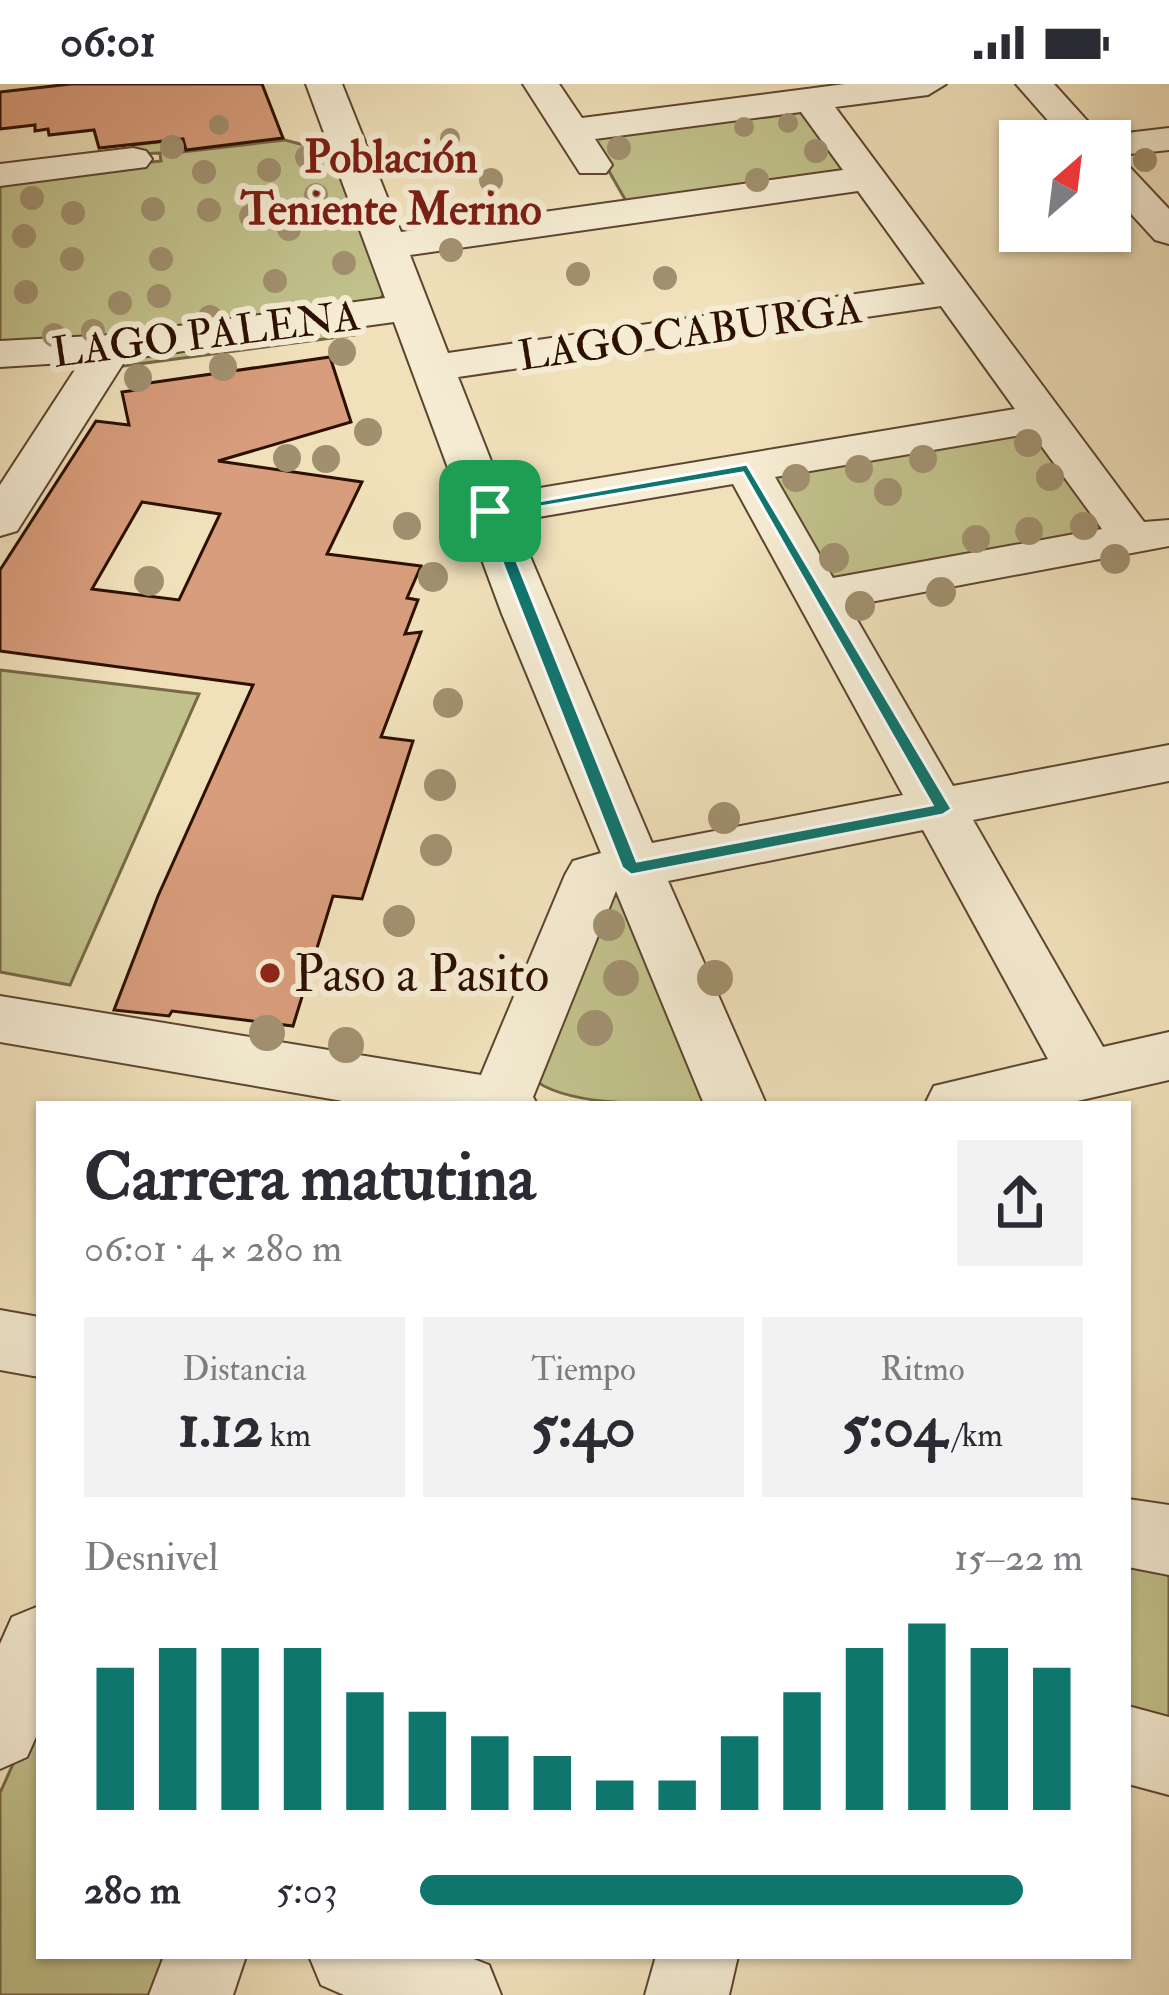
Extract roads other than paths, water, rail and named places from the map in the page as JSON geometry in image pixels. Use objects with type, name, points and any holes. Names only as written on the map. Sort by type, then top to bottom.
[{"type":"street","points":[[324,84],[631,868],[734,1101]]},
{"type":"street","points":[[541,84],[623,213]]},
{"type":"street","points":[[571,131],[928,84]]},
{"type":"street","points":[[1034,84],[1067,120]]},
{"type":"street","points":[[810,99],[1040,418],[1151,535]]},
{"type":"street","points":[[1131,144],[1169,139]]},
{"type":"street","points":[[0,175],[134,159]]},
{"type":"street","points":[[388,246],[867,178]]},
{"type":"street","points":[[1131,191],[1169,232]]},
{"type":"street","name":"LAGO CABURGA","points":[[433,368],[947,293]]},
{"type":"street","name":"LAGO PALENA","points":[[0,354],[111,348],[412,307]]},
{"type":"street","points":[[0,521],[111,348]]},
{"type":"street","points":[[490,511],[1040,418]]},
{"type":"street","points":[[747,468],[943,809],[1087,1074]]},
{"type":"street","points":[[819,596],[1151,535]]},
{"type":"street","points":[[503,1101],[592,875],[1169,763]]},
{"type":"street","points":[[0,1018],[484,1101]]},
{"type":"street","points":[[969,1101],[1169,1056]]},
{"type":"street","points":[[0,1340],[36,1346]]},
{"type":"street","points":[[1131,1534],[1169,1540]]},
{"type":"street","points":[[0,1730],[36,1649]]},
{"type":"street","points":[[1131,1745],[1169,1756]]},
{"type":"street","points":[[190,1995],[204,1959]]},
{"type":"street","points":[[358,1959],[459,1995]]},
{"type":"street","points":[[687,1995],[696,1959]]},
{"type":"place","name":"Paso a Pasito","points":[[270,973]]},
{"type":"district","name":"Población Teniente Merino","points":[[391,182]]}]
